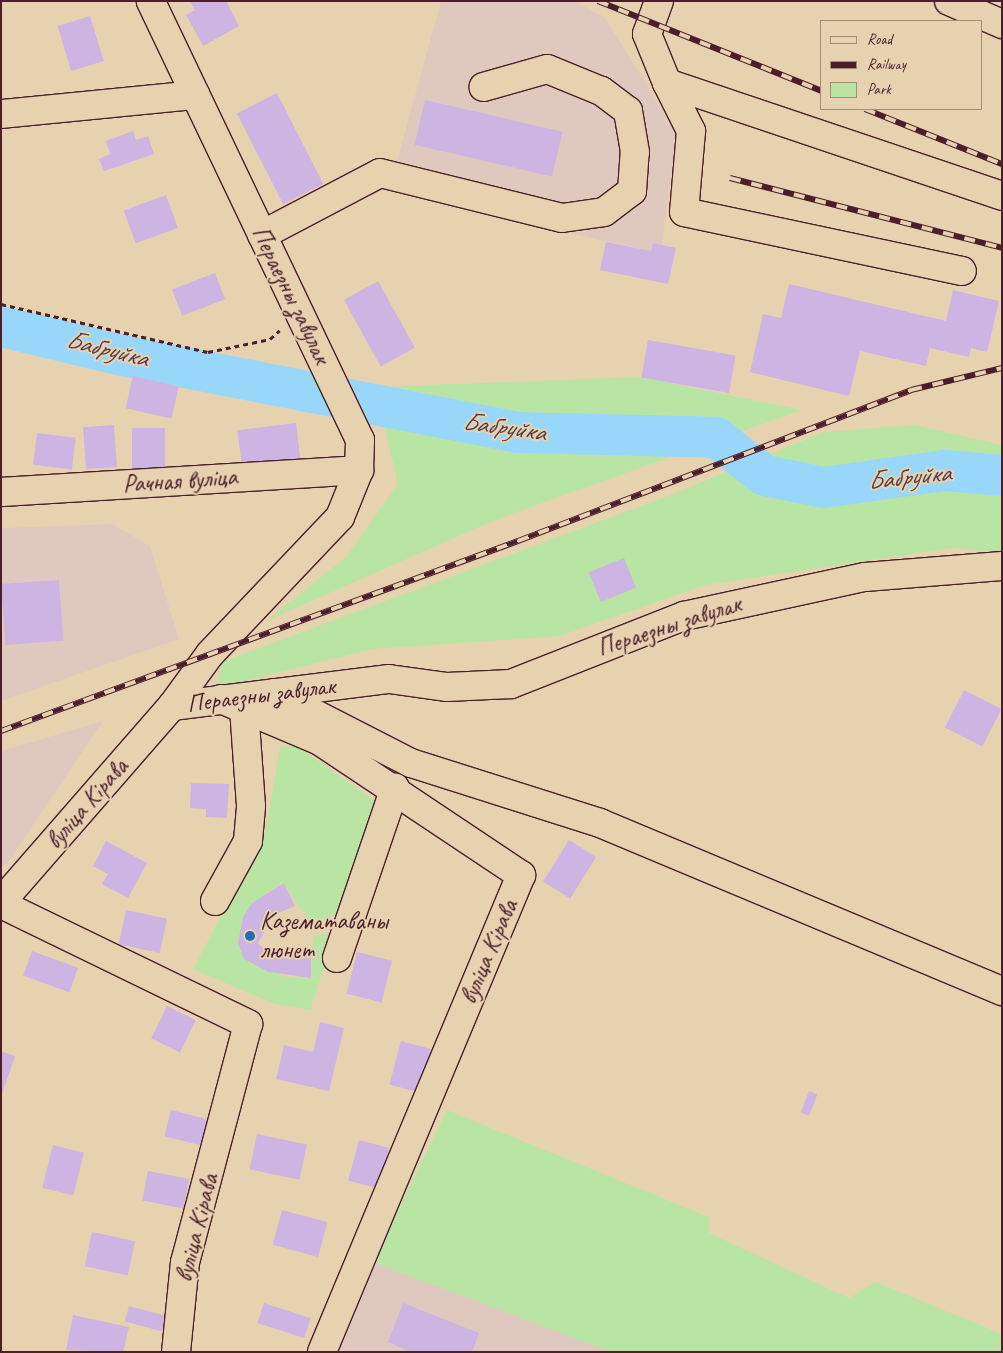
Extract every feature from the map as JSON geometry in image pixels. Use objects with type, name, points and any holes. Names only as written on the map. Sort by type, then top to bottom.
[{"type":"street","name":"Пераезны завулак","points":[[152,1],[360,440],[359,470],[340,517],[210,654],[172,706]]},
{"type":"street","points":[[658,1],[648,34],[667,83],[691,131],[684,212],[962,271]]},
{"type":"street","points":[[949,1],[1002,24]]},
{"type":"street","points":[[262,235],[380,173],[562,218],[604,212],[632,191],[635,152],[628,111],[601,91],[547,69],[484,87]]},
{"type":"street","points":[[667,83],[1002,196]]},
{"type":"street","points":[[1,114],[195,95]]},
{"type":"street","name":"Рачная вуліца","points":[[1,492],[359,470]]},
{"type":"street","name":"Пераезны завулак","points":[[172,706],[233,704],[274,693],[390,679],[447,687],[510,684],[640,630],[730,605],[865,577],[1002,566]]},
{"type":"street","points":[[274,693],[411,764],[600,823],[1002,991]]},
{"type":"street","points":[[215,901],[248,841],[251,806],[233,704]]},
{"type":"street","name":"вуліца Кірава","points":[[233,704],[320,741],[395,788],[521,874],[322,1352]]},
{"type":"street","name":"вуліца Кірава","points":[[172,706],[1,903],[248,1024],[185,1262],[176,1352]]},
{"type":"street","points":[[337,958],[395,788]]},
{"type":"path","points":[[1,304],[208,352],[270,339],[300,313]]},
{"type":"shaded area","points":[[441,1],[576,1],[605,18],[677,132],[662,245],[653,243],[651,251],[560,231],[563,203],[397,161]]},
{"type":"shaded area","points":[[112,524],[150,546],[179,639],[1,701],[1,528]]},
{"type":"shaded area","points":[[103,721],[7,864],[1,867],[1,751]]},
{"type":"shaded area","points":[[373,1262],[611,1352],[339,1352]]},
{"type":"green space","points":[[641,377],[802,410],[495,520],[266,621],[346,557],[398,484],[375,387]]},
{"type":"green space","points":[[914,425],[1002,445],[1002,552],[952,548],[705,585],[560,636],[373,649],[217,688],[222,662],[668,496],[824,432]]},
{"type":"green space","points":[[296,745],[378,803],[342,913],[311,923],[283,883],[252,903],[243,917],[238,943],[244,959],[285,977],[311,978],[313,936],[335,933],[310,1010],[275,1004],[193,969],[265,833],[280,747]]},
{"type":"green space","points":[[447,1110],[709,1217],[709,1233],[849,1298],[875,1282],[1002,1334],[1002,1352],[611,1352],[373,1262]]},
{"type":"building","points":[[190,1],[226,1],[239,26],[203,46],[186,15],[195,10]]},
{"type":"building","points":[[90,16],[104,61],[71,71],[57,26]]},
{"type":"building","points":[[277,93],[323,184],[283,204],[237,113]]},
{"type":"building","points":[[425,100],[562,132],[552,177],[415,145]]},
{"type":"building","points":[[133,131],[136,140],[148,136],[154,154],[104,171],[99,159],[110,154],[106,141]]},
{"type":"building","points":[[166,195],[178,228],[136,243],[124,210]]},
{"type":"building","points":[[606,242],[651,251],[653,243],[676,248],[668,284],[600,270]]},
{"type":"building","points":[[215,273],[225,299],[182,316],[172,289]]},
{"type":"building","points":[[378,281],[415,347],[381,366],[344,300]]},
{"type":"building","points":[[789,284],[946,321],[953,290],[999,301],[987,352],[971,348],[969,357],[930,348],[926,366],[860,351],[849,396],[750,372],[763,314],[781,318]]},
{"type":"building","points":[[648,340],[736,355],[729,393],[641,377]]},
{"type":"building","points":[[133,376],[179,387],[171,419],[126,408]]},
{"type":"building","points":[[296,423],[300,458],[242,465],[237,430]]},
{"type":"building","points":[[114,425],[117,467],[86,469],[83,427]]},
{"type":"building","points":[[132,428],[165,428],[165,470],[132,470]]},
{"type":"building","points":[[37,433],[76,438],[72,470],[33,465]]},
{"type":"building","points":[[624,558],[636,588],[601,602],[589,572]]},
{"type":"building","points":[[59,580],[63,641],[5,645],[1,584]]},
{"type":"building","points":[[964,690],[1001,709],[982,746],[945,727]]},
{"type":"building","points":[[191,783],[229,784],[227,818],[206,817],[206,809],[190,808]]},
{"type":"building","points":[[569,840],[596,857],[570,899],[543,882]]},
{"type":"building","points":[[106,841],[147,863],[128,898],[102,884],[108,874],[93,866]]},
{"type":"building","name":"Казематаваны люнет","points":[[284,883],[295,906],[272,916],[258,944],[271,953],[311,956],[311,978],[269,972],[244,959],[238,943],[243,917],[252,903]]},
{"type":"building","points":[[126,910],[167,919],[160,953],[119,944]]},
{"type":"building","points":[[32,951],[78,968],[69,992],[23,975]]},
{"type":"building","points":[[357,952],[392,961],[382,1002],[347,994]]},
{"type":"building","points":[[167,1006],[196,1020],[180,1052],[151,1038]]},
{"type":"building","points":[[320,1022],[344,1028],[329,1091],[276,1079],[284,1045],[313,1052]]},
{"type":"building","points":[[401,1041],[431,1049],[419,1092],[389,1084]]},
{"type":"building","points":[[1,1051],[15,1056],[2,1094],[1,1094]]},
{"type":"building","points":[[809,1091],[817,1094],[809,1116],[801,1112]]},
{"type":"building","points":[[171,1110],[208,1119],[201,1145],[164,1136]]},
{"type":"building","points":[[257,1134],[307,1145],[299,1180],[250,1169]]},
{"type":"building","points":[[359,1140],[389,1148],[378,1189],[348,1181]]},
{"type":"building","points":[[53,1145],[84,1153],[73,1195],[42,1188]]},
{"type":"building","points":[[148,1171],[189,1179],[184,1208],[142,1200]]},
{"type":"building","points":[[282,1210],[327,1222],[318,1257],[273,1245]]},
{"type":"building","points":[[92,1232],[135,1241],[128,1275],[85,1266]]},
{"type":"building","points":[[264,1303],[311,1318],[304,1338],[258,1323]]},
{"type":"building","points":[[403,1303],[479,1333],[472,1352],[411,1352],[388,1342]]},
{"type":"building","points":[[129,1306],[166,1316],[162,1331],[125,1321]]},
{"type":"building","points":[[73,1315],[129,1327],[123,1352],[66,1350]]},
{"type":"waterway","name":"Бабруйка","points":[[1,326],[122,355],[517,432],[716,437],[764,475],[823,487],[944,470],[1002,475]]},
{"type":"railway","points":[[598,1],[820,90]]},
{"type":"railway","points":[[867,110],[1002,164]]},
{"type":"railway","points":[[730,178],[1002,248]]},
{"type":"railway","points":[[1,731],[518,541],[911,390],[1002,368]]},
{"type":"place","name":"Казематаваны люнет","points":[[250,936]]}]
